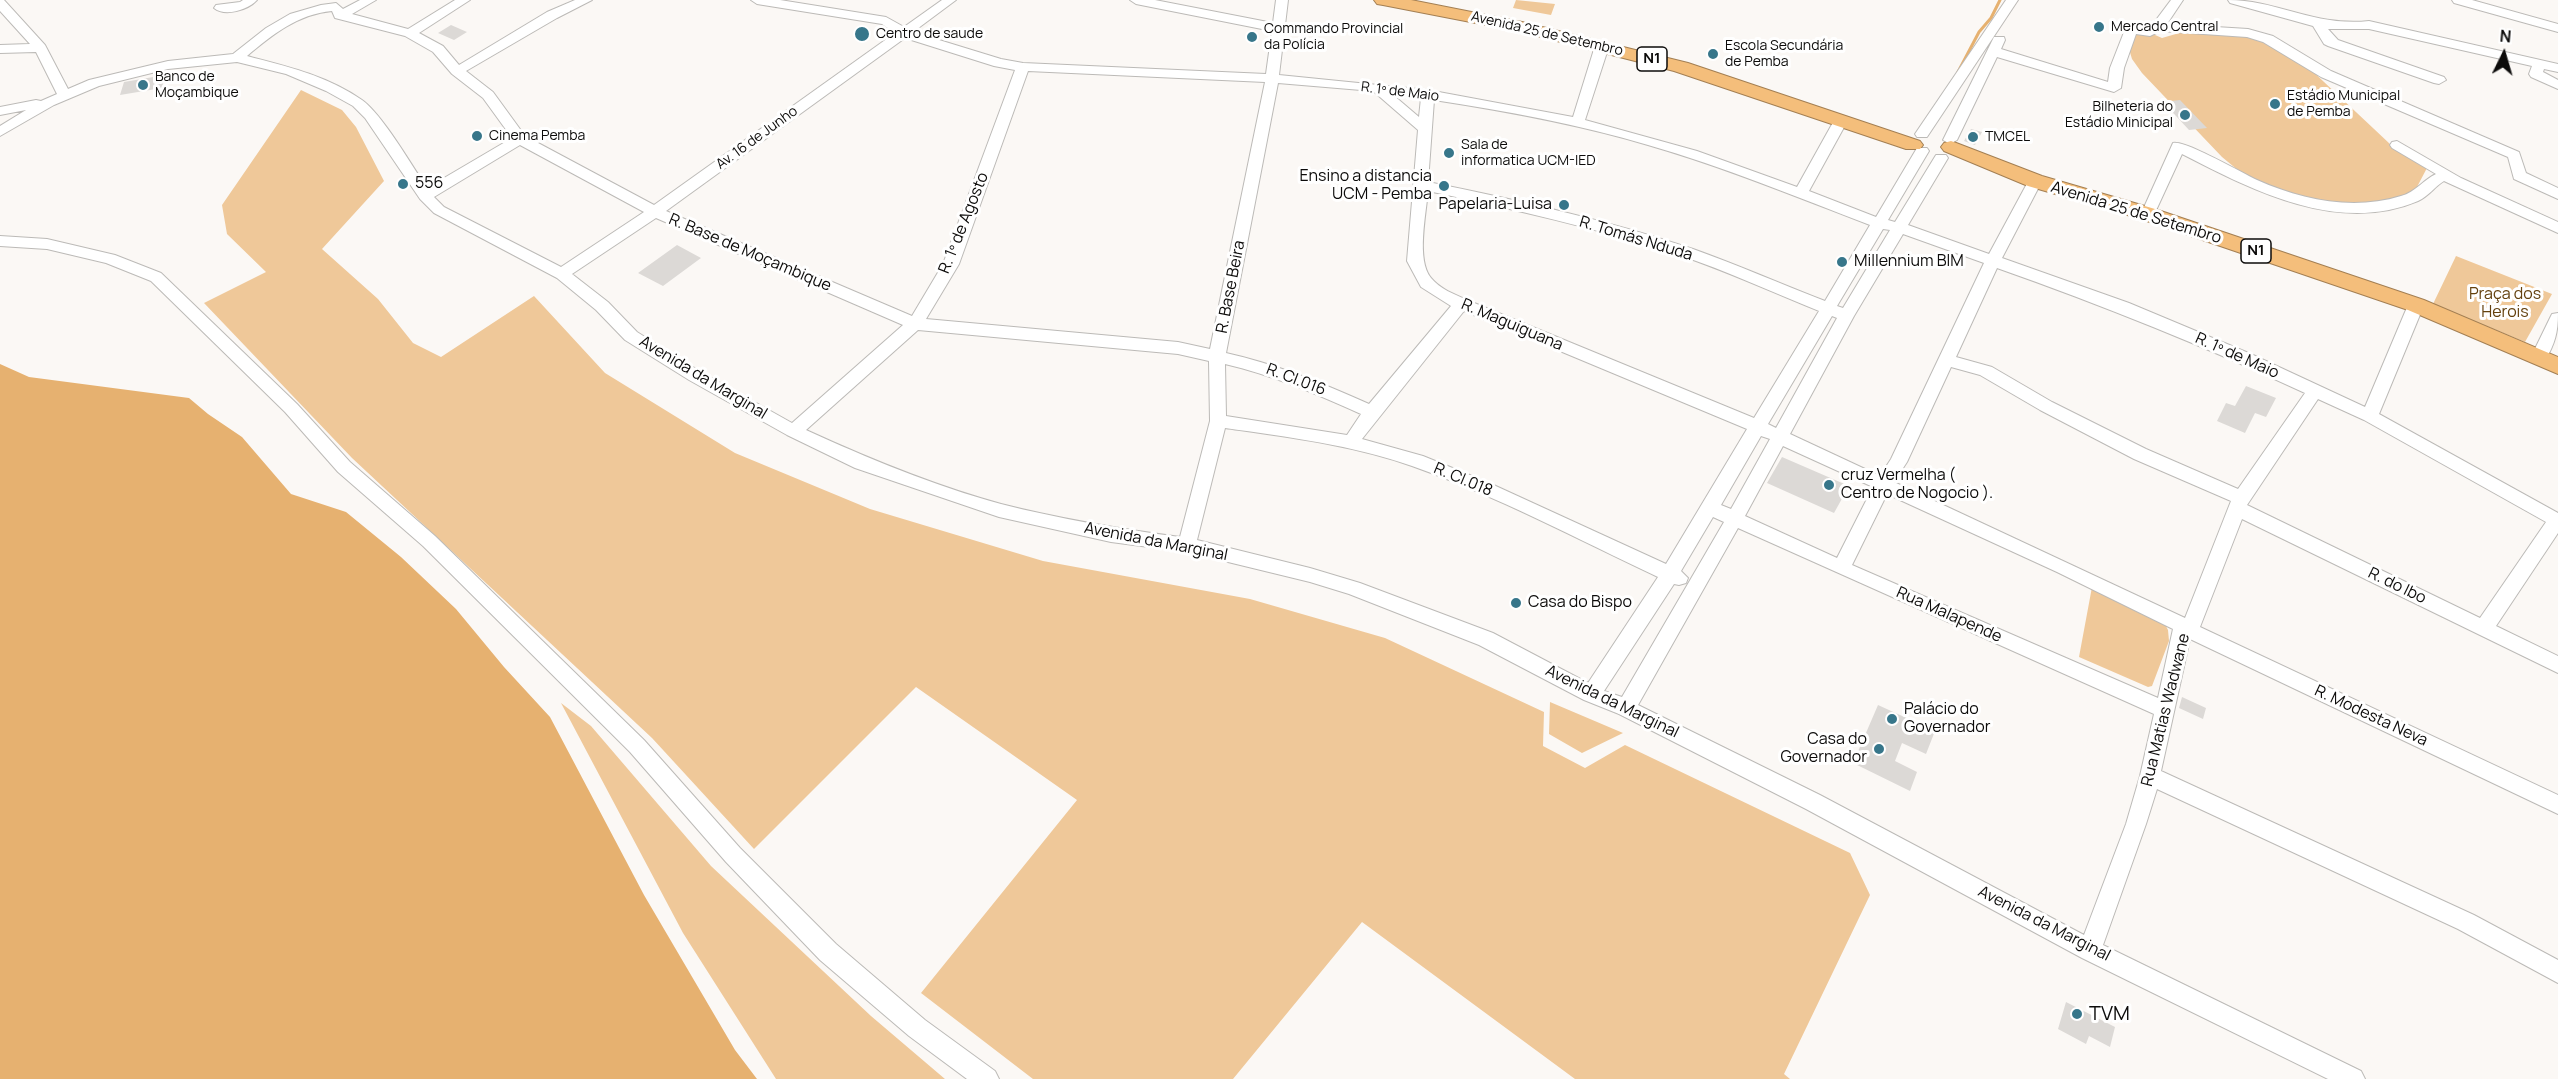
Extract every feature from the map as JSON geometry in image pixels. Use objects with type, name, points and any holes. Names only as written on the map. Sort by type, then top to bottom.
[{"type":"highway","name":"Avenida 25 de Setembro","points":[[1383,0],[1522,27],[1681,67],[1841,120],[1919,143]]},
{"type":"highway","name":"Avenida 25 de Setembro","points":[[1947,148],[2035,181],[2148,214],[2416,305],[2548,362]]},
{"type":"street","points":[[0,111],[56,98],[40,48],[0,3],[6,0]]},
{"type":"street","points":[[220,8],[244,6],[251,0]]},
{"type":"street","points":[[340,15],[370,0]]},
{"type":"street","points":[[410,33],[464,0]]},
{"type":"street","points":[[457,71],[552,15],[586,0]]},
{"type":"street","name":"R. 1º de Maio","points":[[757,0],[886,21],[905,33],[999,63],[1023,67],[1377,88],[1428,94],[1578,122],[1716,162],[1881,224],[1899,227],[2123,307],[2370,416],[2557,521]]},
{"type":"street","name":"Av. 16 de Junho","points":[[562,274],[656,212],[950,0]]},
{"type":"street","points":[[1136,0],[1277,27]]},
{"type":"street","name":"R. Base Beira","points":[[1187,545],[1218,421],[1217,356],[1272,80],[1282,0]]},
{"type":"street","points":[[1993,51],[2114,88],[2116,68],[2131,30],[2150,32],[2158,27],[2176,0]]},
{"type":"street","points":[[2234,0],[2318,22],[2344,27],[2369,25],[2558,68]]},
{"type":"street","points":[[2458,0],[2558,28]]},
{"type":"street","points":[[1626,708],[1694,586],[1734,520],[1846,316],[1947,148],[1982,71],[2012,14],[2011,1]]},
{"type":"street","points":[[1592,694],[1670,574],[1756,426],[1881,224],[1919,143],[2011,1]]},
{"type":"street","points":[[290,3],[300,9],[315,9]]},
{"type":"street","name":"R. Base de Moçambique","points":[[315,9],[336,7],[340,15],[410,33],[438,50],[457,71],[488,95],[520,139],[656,212],[915,324],[1178,348],[1217,356]]},
{"type":"street","points":[[237,58],[280,23],[299,13],[315,9]]},
{"type":"street","points":[[2318,22],[2328,40],[2333,43],[2439,80]]},
{"type":"street","points":[[2158,27],[2248,33],[2268,39],[2326,74],[2514,155],[2519,176],[2558,194]]},
{"type":"street","points":[[1578,122],[1602,46]]},
{"type":"street","points":[[0,49],[40,48]]},
{"type":"street","name":"Avenida da Marginal","points":[[0,132],[56,98],[94,83],[144,70],[237,58],[291,71],[331,88],[358,103],[370,115],[425,196],[439,210],[562,274],[602,306],[631,336],[695,376],[793,431],[861,463],[999,510],[1111,535],[1187,545],[1353,588],[1486,639],[1592,694],[1626,708],[1803,797],[2090,950],[2353,1079]]},
{"type":"street","points":[[2539,65],[2536,74],[2558,85]]},
{"type":"street","points":[[1969,66],[1982,71]]},
{"type":"street","name":"R. 1º de Agosto","points":[[793,431],[915,324],[951,264],[1023,67]]},
{"type":"street","points":[[1377,88],[1424,128]]},
{"type":"street","name":"R. Maguiguana","points":[[1428,94],[1415,261],[1420,278],[1434,291],[1756,426],[1884,485]]},
{"type":"street","points":[[1800,194],[1841,120]]},
{"type":"street","points":[[1919,143],[1937,133],[1947,148]]},
{"type":"street","points":[[425,196],[520,139]]},
{"type":"street","points":[[2397,145],[2456,179],[2558,228]]},
{"type":"street","points":[[2148,214],[2178,146],[2266,191],[2325,206],[2356,209],[2388,204],[2416,196],[2438,177],[2456,179]]},
{"type":"street","points":[[1841,568],[1884,485],[1899,462],[1993,261],[2035,181]]},
{"type":"street","name":"R. Tomás Nduda","points":[[1420,185],[1522,206],[1622,233],[1723,266],[1846,316]]},
{"type":"street","points":[[0,241],[46,244],[110,260],[156,277],[276,392],[344,467],[429,541],[637,746],[733,855],[828,952],[917,1029],[987,1079]]},
{"type":"street","points":[[1351,442],[1372,412],[1461,304]]},
{"type":"street","points":[[2370,416],[2416,305]]},
{"type":"street","points":[[2548,362],[2558,318]]},
{"type":"street","name":"R. CI.016","points":[[1217,356],[1260,366],[1295,378],[1372,412]]},
{"type":"street","name":"R. do Ibo","points":[[1948,360],[1986,371],[2046,406],[2558,665]]},
{"type":"street","name":"Rua Matias Wadwane","points":[[2090,950],[2136,824],[2187,628],[2239,503],[2315,391]]},
{"type":"street","name":"R. CI.018","points":[[1218,421],[1351,442],[1417,461],[1481,487],[1694,586]]},
{"type":"street","name":"R. Modesta Neva","points":[[1884,485],[2558,805]]},
{"type":"street","name":"Rua Malapende","points":[[1709,507],[1841,568],[2165,710]]},
{"type":"street","points":[[2483,629],[2557,521]]},
{"type":"street","points":[[2150,776],[2466,922],[2558,972]]},
{"type":"green space","points":[[1516,0],[1555,4],[1551,15],[1513,8]]},
{"type":"green space","points":[[2228,27],[2247,31],[2290,50],[2390,144],[2428,166],[2417,187],[2408,194],[2380,202],[2341,205],[2273,190],[2239,171],[2222,157],[2142,73],[2132,59],[2129,49],[2139,28],[2162,38],[2193,29]]},
{"type":"green space","points":[[301,90],[342,110],[356,127],[384,181],[322,249],[378,299],[413,343],[441,357],[534,296],[605,373],[735,453],[870,509],[1043,561],[1250,599],[1385,638],[1544,712],[1543,746],[1585,768],[1625,745],[1850,853],[1870,895],[1784,1074],[1790,1079],[1575,1079],[1362,922],[1233,1079],[1033,1079],[921,993],[1077,800],[916,687],[754,849],[652,738],[352,458],[204,303],[266,272],[227,234],[222,205]]},
{"type":"green space","name":"Praça dos Herois","points":[[2456,256],[2552,294],[2525,342],[2433,304]]},
{"type":"green space","points":[[2092,587],[2162,618],[2168,630],[2169,641],[2152,686],[2148,687],[2079,657]]},
{"type":"green space","points":[[1550,702],[1623,733],[1582,753],[1549,734]]},
{"type":"green space","points":[[561,703],[591,726],[711,866],[871,1016],[945,1079],[776,1079],[683,933]]},
{"type":"shaded area","points":[[0,364],[29,377],[189,398],[242,437],[291,494],[346,512],[401,557],[456,609],[504,667],[550,717],[644,895],[735,1050],[757,1079],[0,1079]]},
{"type":"building","points":[[451,25],[467,32],[454,40],[438,33]]},
{"type":"building","name":"Banco de Moçambique","points":[[165,75],[162,88],[120,95],[124,82]]},
{"type":"building","name":"Bilheteria do Estádio Minicipal","points":[[2180,100],[2207,128],[2189,130],[2163,102]]},
{"type":"building","name":"TMCEL","points":[[1971,129],[1982,132],[1975,145],[1964,141]]},
{"type":"building","points":[[677,245],[701,258],[663,286],[638,273]]},
{"type":"building","points":[[2246,386],[2276,398],[2266,417],[2255,413],[2245,433],[2217,421],[2226,403],[2235,406]]},
{"type":"building","name":"cruz Vermelha ( Centro de Nogocio ).","points":[[1782,457],[1849,486],[1834,513],[1767,483]]},
{"type":"building","points":[[2182,697],[2206,708],[2203,719],[2179,708]]},
{"type":"building","name":"Casa do Governador","points":[[1878,705],[1935,731],[1926,754],[1902,743],[1895,761],[1917,772],[1910,791],[1853,763]]},
{"type":"building","name":"TVM","points":[[2066,1002],[2115,1027],[2110,1047],[2089,1036],[2086,1044],[2058,1029]]},
{"type":"waterway","points":[[1958,72],[1979,32],[1991,18],[2000,0]]},
{"type":"place","name":"Mercado Central","points":[[2099,27]]},
{"type":"place","name":"Centro de saude","points":[[862,34]]},
{"type":"place","name":"Commando Provincial da Polícia","points":[[1252,37]]},
{"type":"place","name":"Escola Secundária de Pemba","points":[[1713,54]]},
{"type":"place","name":"Banco de Moçambique","points":[[143,85]]},
{"type":"place","name":"Estádio Municipal de Pemba","points":[[2275,104]]},
{"type":"place","name":"Bilheteria do Estádio Minicipal","points":[[2185,115]]},
{"type":"place","name":"Cinema Pemba","points":[[477,136]]},
{"type":"place","name":"TMCEL","points":[[1973,137]]},
{"type":"place","name":"Sala de informatica UCM-IED","points":[[1449,153]]},
{"type":"place","name":"556","points":[[403,184]]},
{"type":"place","name":"Ensino a distancia UCM - Pemba","points":[[1444,186]]},
{"type":"place","name":"Papelaria-Luisa","points":[[1564,205]]},
{"type":"place","name":"Millennium BIM","points":[[1842,262]]},
{"type":"place","name":"cruz Vermelha ( Centro de Nogocio ).","points":[[1829,485]]},
{"type":"place","name":"Casa do Bispo","points":[[1516,603]]},
{"type":"place","name":"Palácio do Governador","points":[[1892,719]]},
{"type":"place","name":"Casa do Governador","points":[[1879,749]]},
{"type":"place","name":"TVM","points":[[2077,1014]]}]
